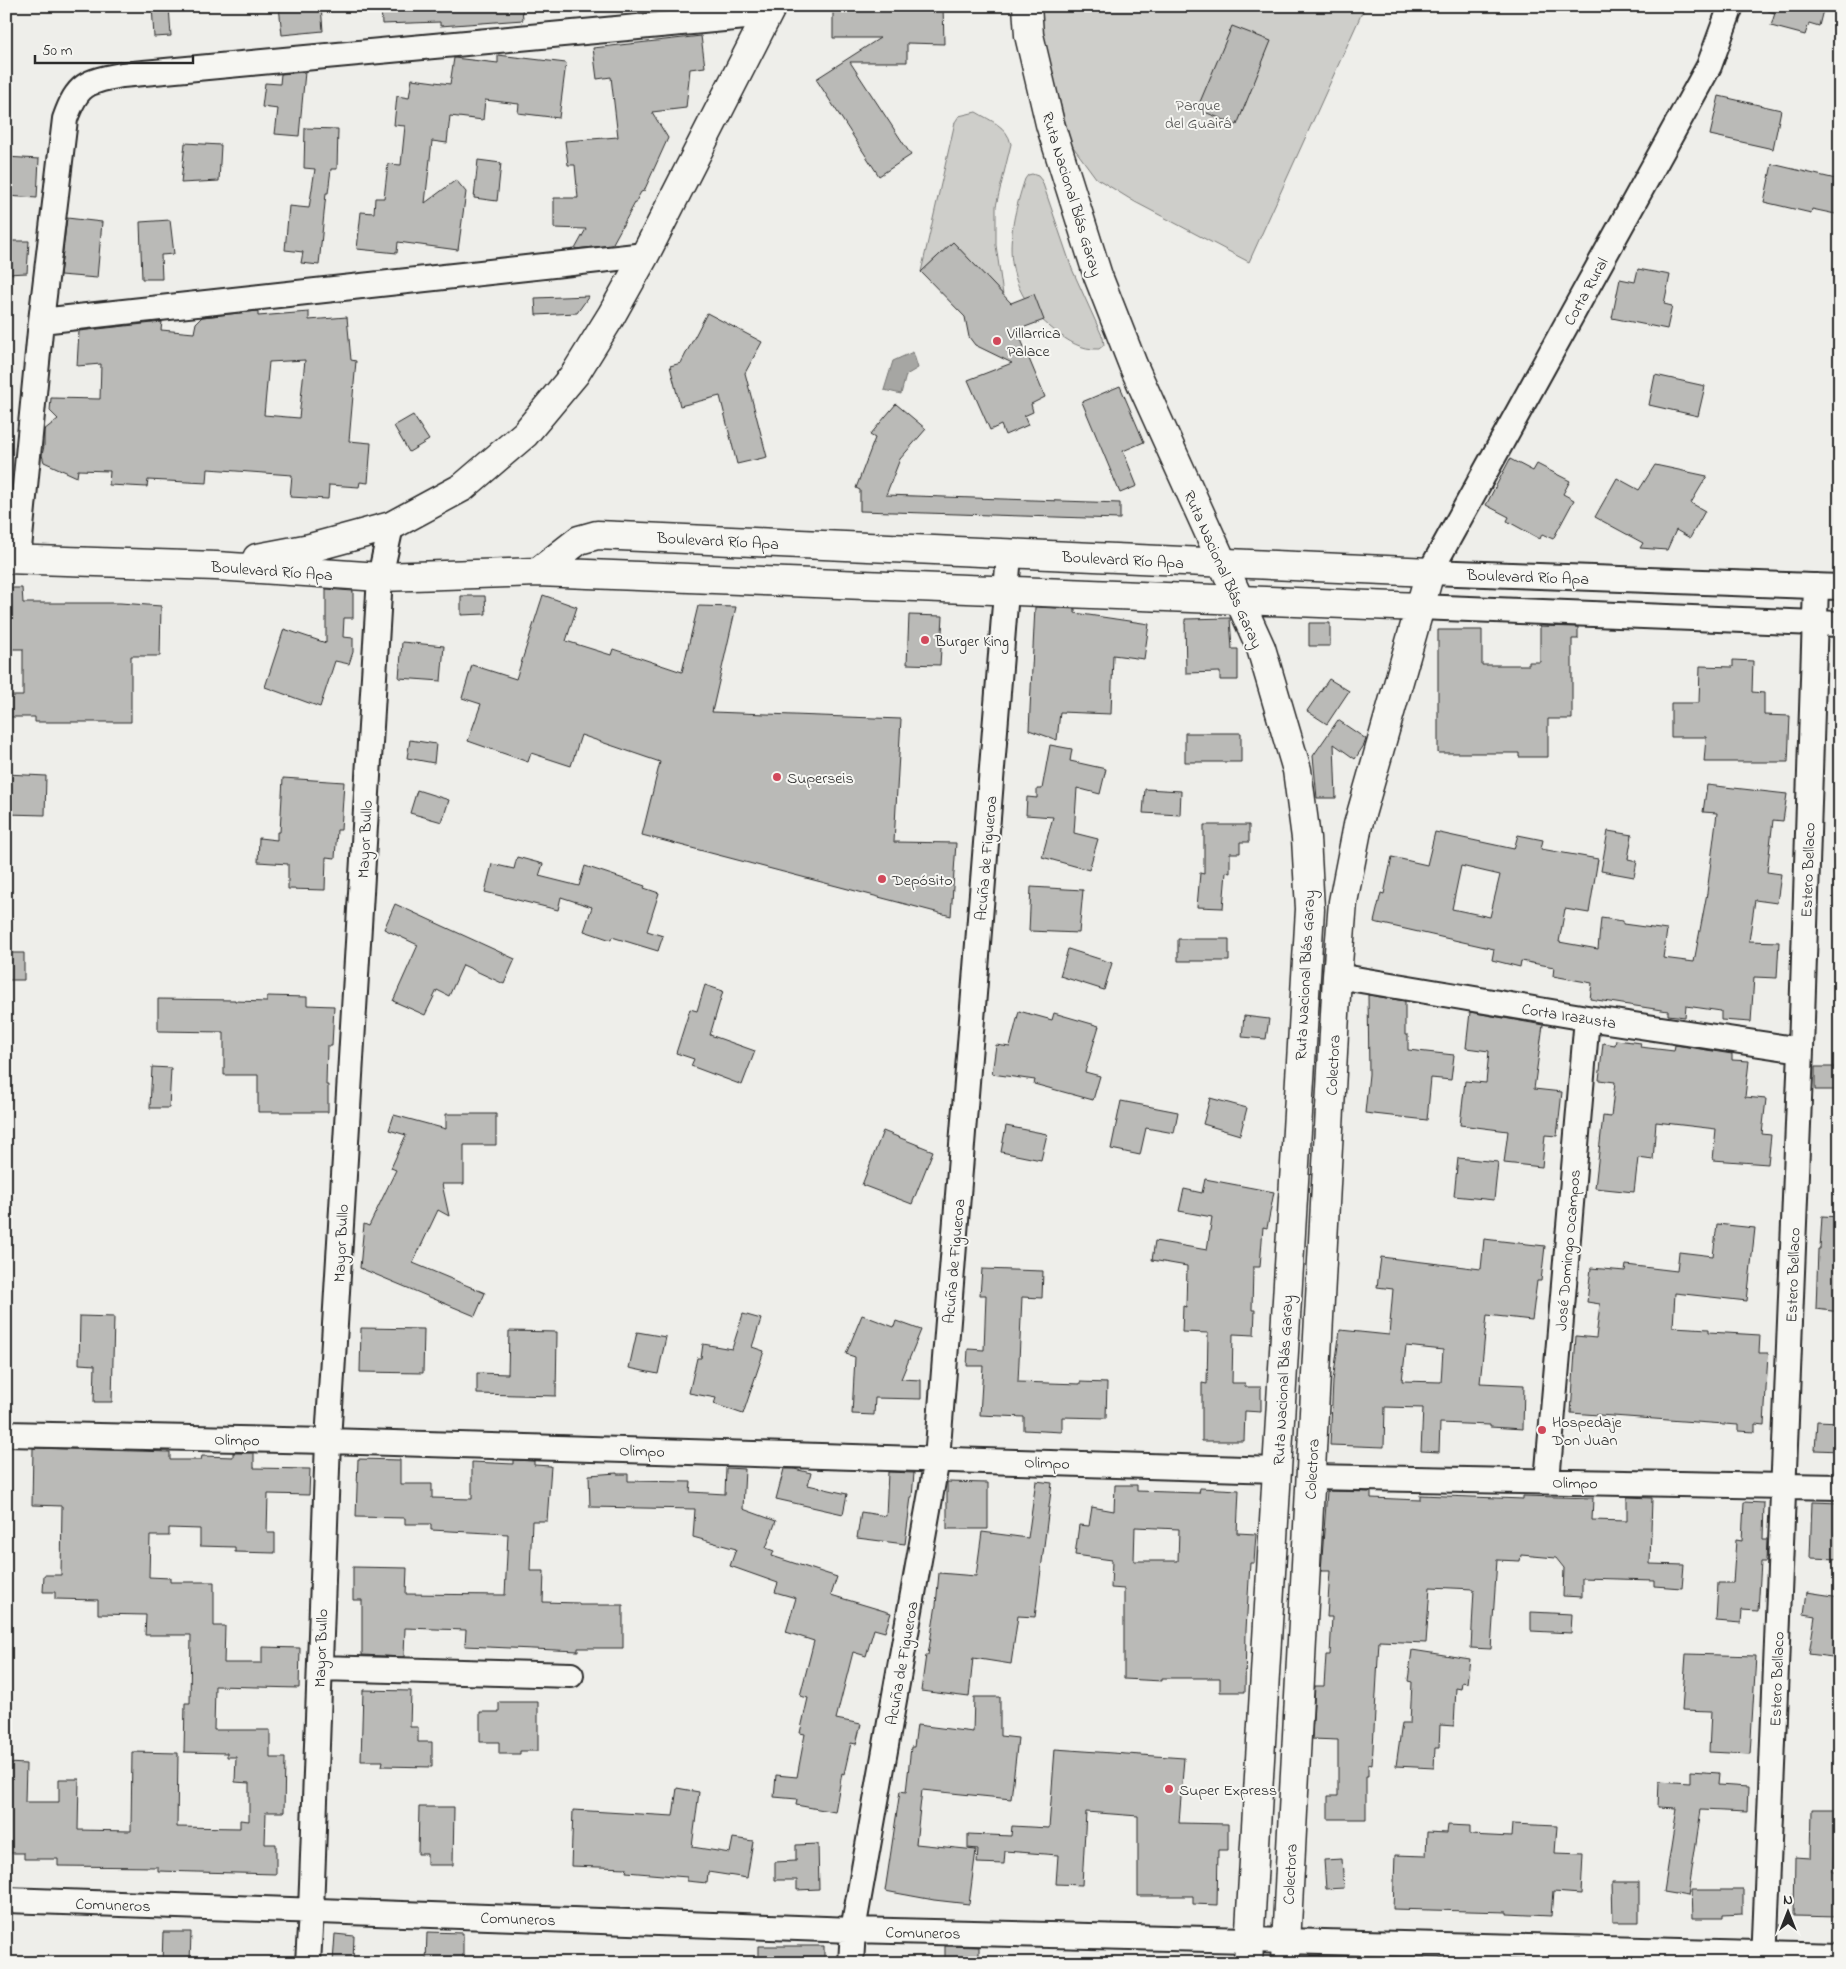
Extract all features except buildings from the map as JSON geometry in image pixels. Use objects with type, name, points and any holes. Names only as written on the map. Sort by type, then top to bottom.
[{"type":"main road","name":"Ruta Nacional Blás Garay","points":[[1026,6],[1029,35],[1050,124],[1098,276],[1133,364],[1261,648],[1297,770],[1306,838],[1310,909],[1248,1951]]},
{"type":"main road","points":[[216,566],[310,548],[391,526],[463,487],[525,434],[575,374],[645,255],[770,10]]},
{"type":"main road","name":"Boulevard Río Apa","points":[[538,572],[579,540],[597,535],[1430,572]]},
{"type":"main road","name":"Boulevard Río Apa","points":[[12,559],[216,566],[380,577],[538,572],[1419,606]]},
{"type":"main road","name":"Colectora","points":[[1285,1952],[1337,976],[1343,902],[1358,825],[1430,572]]},
{"type":"street","name":"Corta Rural","points":[[1430,572],[1709,66],[1731,6]]},
{"type":"street","points":[[12,559],[65,119],[72,98],[91,80],[122,75],[770,10]]},
{"type":"street","points":[[41,321],[645,255]]},
{"type":"street","name":"Mayor Bullo","points":[[308,1963],[312,1911],[328,1441],[380,577],[391,526]]},
{"type":"street","name":"Acuña de Figueroa","points":[[851,1963],[853,1930],[937,1459],[1009,554]]},
{"type":"street","name":"Boulevard Río Apa","points":[[1430,572],[1840,587]]},
{"type":"street","name":"Estero Bellaco","points":[[1764,1958],[1801,1050],[1816,586]]},
{"type":"street","name":"Boulevard Río Apa","points":[[1419,606],[1840,624]]},
{"type":"street","name":"Corta Irazusta","points":[[1337,976],[1587,1018],[1801,1050]]},
{"type":"street","name":"José Domingo Ocampos","points":[[1547,1481],[1587,1018]]},
{"type":"street","name":"Olimpo","points":[[6,1434],[328,1441],[1277,1470]]},
{"type":"street","name":"Olimpo","points":[[1310,1476],[1840,1487]]},
{"type":"street","points":[[320,1668],[571,1675]]},
{"type":"street","name":"Comuneros","points":[[6,1900],[853,1930],[1248,1951],[1764,1958],[1840,1955]]},
{"type":"green space","name":"Parque del Guairá","points":[[1040,6],[1365,6],[1249,262],[1135,202],[1096,178],[1071,144],[1041,29]]},
{"type":"green space","points":[[976,112],[1002,128],[1011,144],[996,206],[996,245],[1003,295],[953,242],[921,272],[955,122],[959,116]]},
{"type":"green space","points":[[1028,175],[1038,176],[1042,181],[1072,269],[1103,338],[1104,345],[1099,349],[1081,346],[1055,331],[1037,315],[1024,298],[1016,280],[1011,242],[1014,222],[1025,179]]},
{"type":"shaded area","points":[[913,352],[918,368],[906,375],[901,394],[884,390],[893,361]]},
{"type":"place","name":"Villarrica Palace","points":[[997,341]]},
{"type":"place","name":"Burger King","points":[[925,640]]},
{"type":"place","name":"Superseis","points":[[777,777]]},
{"type":"place","name":"Depósito","points":[[882,879]]},
{"type":"place","name":"Hospedaje Don Juan","points":[[1542,1430]]},
{"type":"place","name":"Super Express","points":[[1169,1789]]}]
